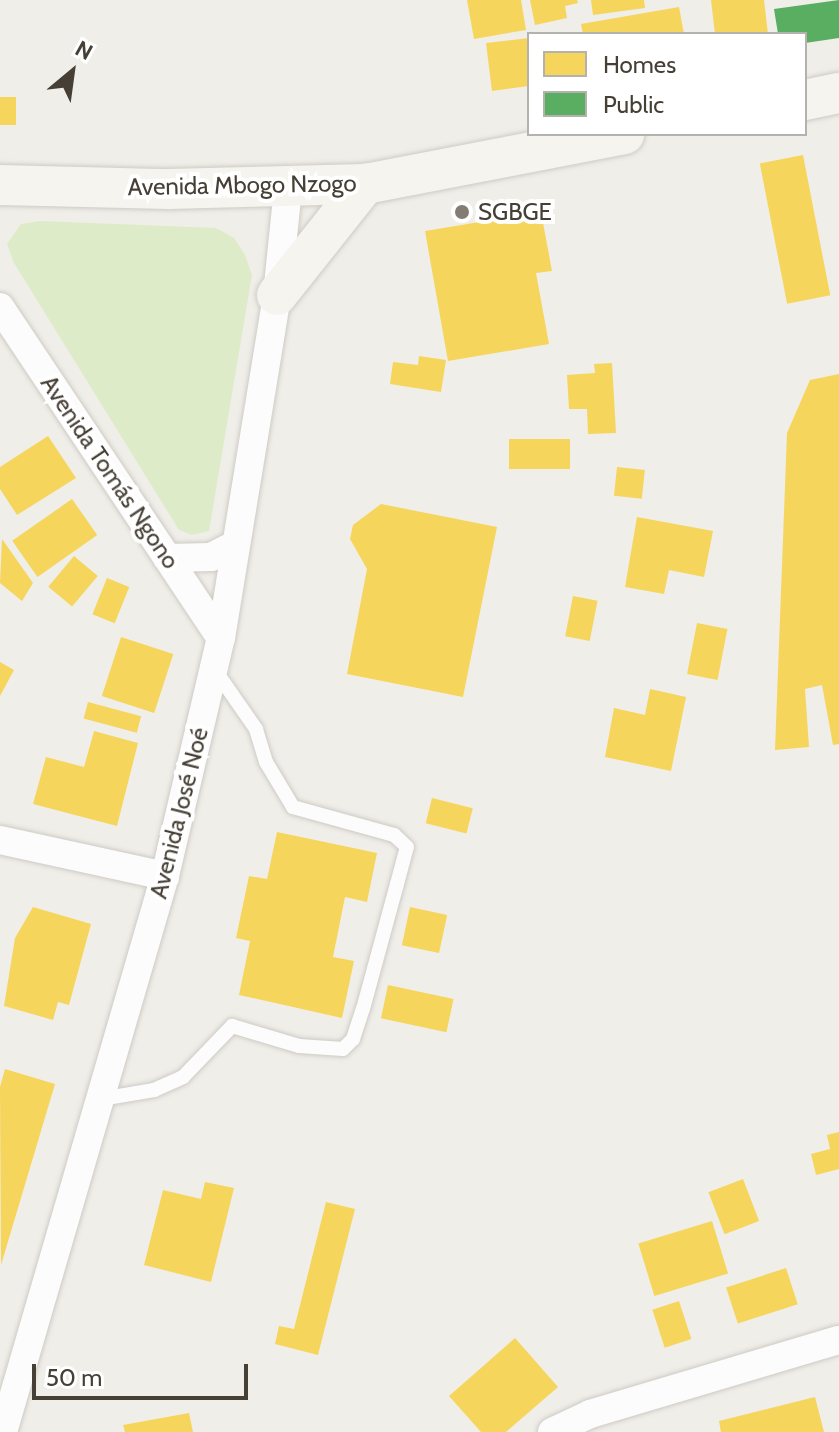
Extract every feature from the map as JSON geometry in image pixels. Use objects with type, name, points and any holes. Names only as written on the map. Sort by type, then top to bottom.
[{"type":"main road","points":[[807,100],[839,93]]},
{"type":"main road","name":"Avenida Mbogo Nzogo","points":[[0,185],[288,188],[365,184],[614,136]]},
{"type":"main road","points":[[277,295],[365,184]]},
{"type":"street","name":"Avenida José Noé","points":[[6,1429],[165,876],[221,638],[277,295],[288,188]]},
{"type":"street","name":"Avenida Tomás Ngono","points":[[0,307],[221,638]]},
{"type":"street","points":[[167,558],[211,557],[236,544]]},
{"type":"street","points":[[0,840],[165,876]]},
{"type":"street","points":[[552,1432],[590,1414],[839,1340]]},
{"type":"lane","points":[[101,1099],[154,1090],[183,1077],[232,1026],[299,1046],[343,1049],[358,1024],[407,847],[394,835],[293,807],[266,762],[256,729],[214,668]]},
{"type":"green space","points":[[41,221],[216,228],[234,238],[245,255],[252,275],[209,531],[192,535],[179,530],[14,263],[7,244],[21,224]]},
{"type":"building: Homes","points":[[467,0],[521,0],[526,30],[474,39]]},
{"type":"building: Homes","points":[[530,0],[577,0],[578,3],[565,6],[567,18],[535,25]]},
{"type":"building: Homes","points":[[591,0],[644,0],[645,8],[593,15]]},
{"type":"building: Homes","points":[[711,0],[764,0],[768,32],[715,32]]},
{"type":"building: Homes","points":[[679,7],[684,32],[583,32],[581,24]]},
{"type":"building: Homes","points":[[527,38],[527,86],[492,91],[486,43]]},
{"type":"building: Homes","points":[[0,97],[16,97],[16,125],[0,125]]},
{"type":"building: Homes","points":[[803,155],[830,295],[787,304],[760,163]]},
{"type":"building: Homes","points":[[541,212],[552,271],[536,273],[549,344],[448,361],[425,231]]},
{"type":"building: Homes","points":[[419,356],[446,360],[441,392],[390,384],[393,362],[418,365]]},
{"type":"building: Homes","points":[[612,363],[616,433],[588,434],[587,409],[569,409],[567,375],[595,373],[594,364]]},
{"type":"building: Homes","points":[[839,374],[839,744],[833,745],[822,685],[805,689],[809,747],[775,750],[787,433],[810,380]]},
{"type":"building: Homes","points":[[48,436],[76,478],[17,515],[0,489],[0,467]]},
{"type":"building: Homes","points":[[509,439],[570,439],[570,469],[509,469]]},
{"type":"building: Homes","points":[[617,467],[645,470],[642,499],[614,496]]},
{"type":"building: Homes","points":[[72,499],[97,535],[37,577],[12,541]]},
{"type":"building: Homes","points":[[381,504],[497,527],[463,697],[347,674],[367,569],[350,539],[353,525]]},
{"type":"building: Homes","points":[[637,517],[713,531],[704,577],[669,570],[664,594],[625,587]]},
{"type":"building: Homes","points":[[2,539],[33,583],[22,601],[0,583]]},
{"type":"building: Homes","points":[[74,556],[98,576],[72,607],[48,587]]},
{"type":"building: Homes","points":[[107,578],[129,587],[115,623],[92,614]]},
{"type":"building: Homes","points":[[573,596],[598,601],[590,641],[565,636]]},
{"type":"building: Homes","points":[[697,623],[727,629],[718,680],[687,674]]},
{"type":"building: Homes","points":[[121,637],[173,654],[154,713],[102,696]]},
{"type":"building: Homes","points":[[0,662],[14,670],[0,696]]},
{"type":"building: Homes","points":[[650,689],[686,697],[671,771],[605,757],[614,708],[645,715]]},
{"type":"building: Homes","points":[[88,702],[141,716],[137,733],[84,718]]},
{"type":"building: Homes","points":[[94,731],[138,743],[117,826],[33,804],[46,757],[84,767]]},
{"type":"building: Homes","points":[[432,798],[473,808],[466,833],[426,823]]},
{"type":"building: Homes","points":[[277,832],[377,853],[367,902],[345,897],[333,957],[354,961],[342,1018],[239,995],[250,941],[236,938],[249,876],[267,879]]},
{"type":"building: Homes","points":[[33,907],[91,924],[69,1005],[58,1002],[53,1020],[4,1006],[15,938]]},
{"type":"building: Homes","points":[[410,907],[447,915],[439,953],[402,945]]},
{"type":"building: Homes","points":[[388,985],[454,999],[446,1032],[381,1018]]},
{"type":"building: Homes","points":[[5,1069],[55,1084],[1,1265],[0,1087]]},
{"type":"building: Homes","points":[[839,1132],[839,1169],[816,1175],[811,1154],[830,1149],[827,1135]]},
{"type":"building: Homes","points":[[743,1179],[759,1221],[725,1234],[708,1192]]},
{"type":"building: Homes","points":[[205,1182],[234,1188],[211,1282],[144,1265],[163,1190],[201,1199]]},
{"type":"building: Homes","points":[[326,1202],[355,1209],[318,1355],[275,1344],[279,1326],[294,1329]]},
{"type":"building: Homes","points":[[712,1221],[728,1274],[654,1296],[638,1244]]},
{"type":"building: Homes","points":[[786,1268],[798,1304],[738,1324],[726,1287]]},
{"type":"building: Homes","points":[[679,1301],[691,1339],[665,1348],[652,1310]]},
{"type":"building: Homes","points":[[515,1338],[558,1387],[506,1432],[481,1432],[449,1396]]},
{"type":"building: Homes","points":[[815,1397],[824,1432],[721,1432],[719,1421]]},
{"type":"building: Homes","points":[[189,1413],[193,1432],[125,1432],[123,1425]]},
{"type":"building: Public","points":[[839,0],[839,38],[807,43],[807,32],[778,32],[774,9]]},
{"type":"place","name":"SGBGE","points":[[462,212]]}]
